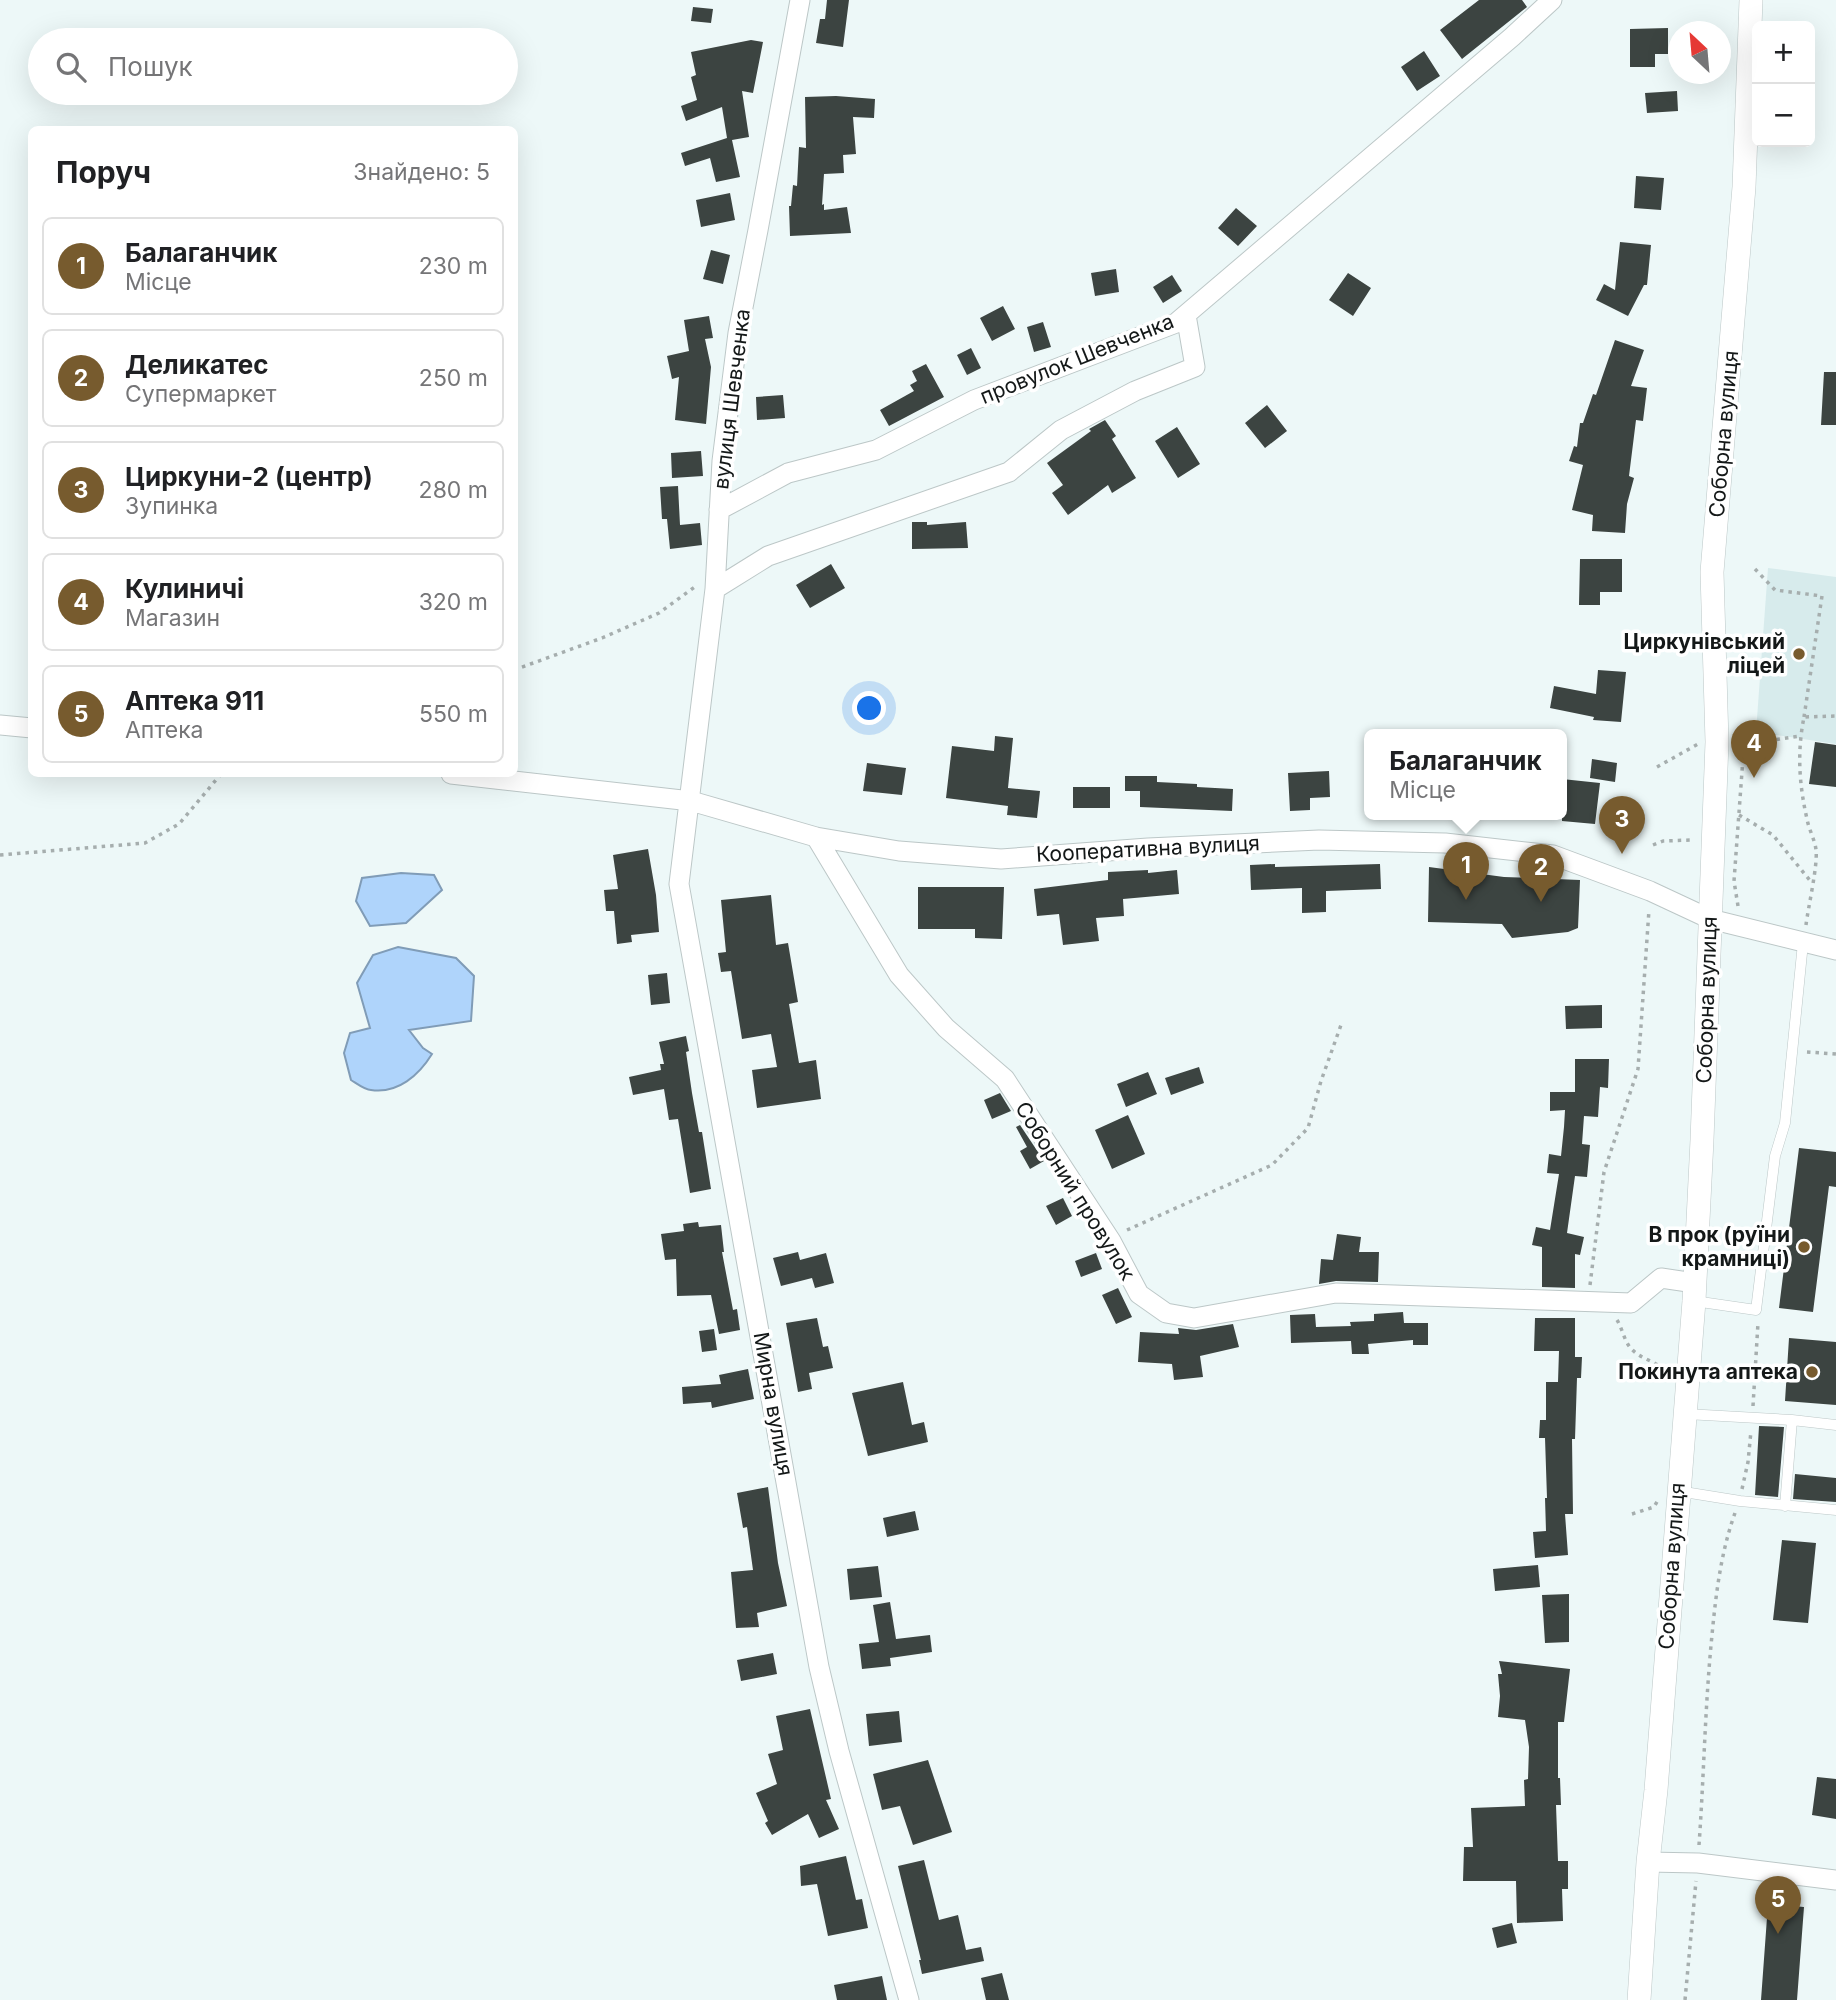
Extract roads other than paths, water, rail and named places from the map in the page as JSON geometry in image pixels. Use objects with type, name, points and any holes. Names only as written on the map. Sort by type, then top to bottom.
[{"type":"street","name":"вулиця Шевченка","points":[[691,801],[715,589],[722,461],[737,332],[800,0]]},
{"type":"street","name":"провулок Шевченка","points":[[719,510],[788,473],[876,450],[974,400],[1176,323],[1552,0]]},
{"type":"street","name":"Соборна вулиця","points":[[1640,2000],[1648,1862],[1656,1790],[1669,1493],[1684,1414],[1694,1292],[1717,742],[1712,572],[1744,187],[1751,0]]},
{"type":"street","points":[[715,589],[768,556],[1009,472],[1060,430],[1135,391],[1195,368],[1185,315]]},
{"type":"street","points":[[0,724],[28,728]]},
{"type":"street","name":"Кооперативна вулиця","points":[[478,777],[691,801],[816,836],[899,851],[1001,859],[1319,840],[1445,844],[1553,855],[1650,891],[1710,919],[1836,950]]},
{"type":"street","name":"Мирна вулиця","points":[[691,801],[679,884],[819,1667],[839,1751],[909,2000]]},
{"type":"street","name":"Соборний провулок","points":[[816,836],[899,975],[946,1028],[1005,1079],[1109,1238],[1139,1294],[1166,1313],[1194,1318],[1336,1293],[1632,1303],[1661,1278],[1694,1292]]},
{"type":"street","points":[[1648,1862],[1698,1863],[1836,1880]]},
{"type":"lane","points":[[1694,1292],[1756,1310],[1775,1156],[1786,1123],[1803,943]]},
{"type":"lane","points":[[1684,1414],[1836,1425]]},
{"type":"lane","points":[[1785,1506],[1792,1420]]},
{"type":"lane","points":[[1669,1493],[1836,1510]]},
{"type":"water","points":[[401,873],[434,875],[442,890],[406,923],[370,926],[356,901],[362,878]]},
{"type":"water","points":[[398,947],[456,958],[474,976],[471,1021],[409,1030],[423,1048],[432,1054],[414,1076],[399,1086],[369,1090],[351,1080],[344,1053],[350,1033],[370,1028],[357,983],[373,955]]},
{"type":"place","name":"Циркунівський ліцей","points":[[1799,654]]},
{"type":"place","name":"Кулиничі","points":[[1754,778]]},
{"type":"place","name":"Циркуни-2 (центр)","points":[[1622,854]]},
{"type":"place","name":"Балаганчик","points":[[1466,900]]},
{"type":"place","name":"Деликатес","points":[[1541,902]]},
{"type":"place","name":"В прок (руїни крамниці)","points":[[1804,1247]]},
{"type":"place","name":"Покинута аптека","points":[[1812,1372]]},
{"type":"place","name":"Аптека 911","points":[[1778,1934]]}]
